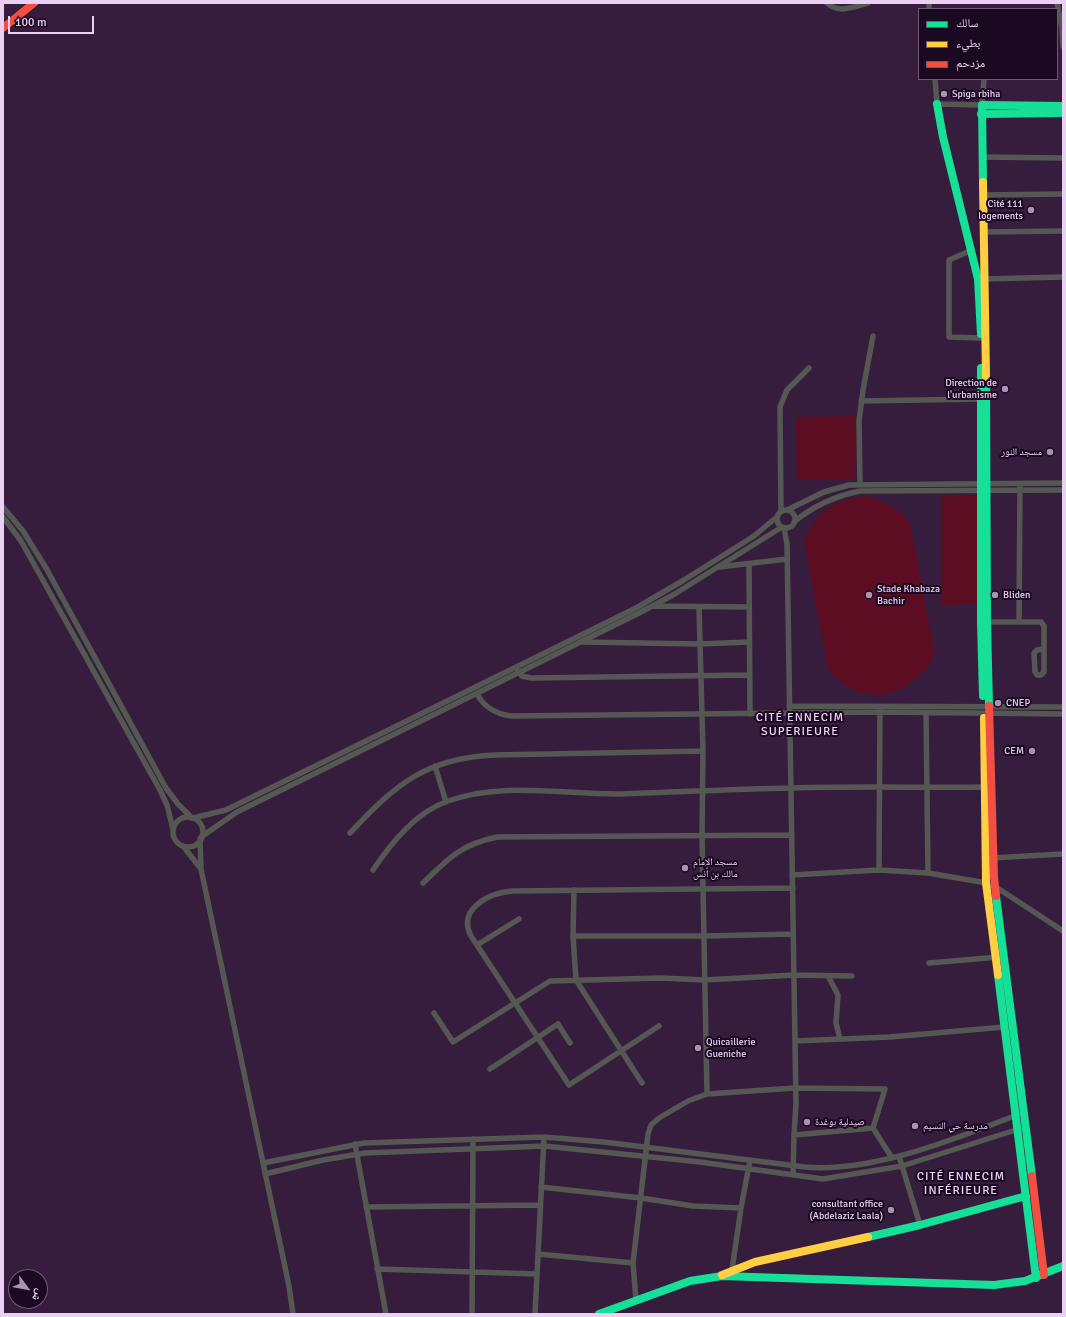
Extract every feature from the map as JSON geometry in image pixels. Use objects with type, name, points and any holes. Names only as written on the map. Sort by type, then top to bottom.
[{"type":"street","points":[[3,28],[34,3]]},
{"type":"street","points":[[827,3],[833,8],[841,10],[868,3]]},
{"type":"street","points":[[1057,3],[1062,28],[1063,46]]},
{"type":"street","points":[[935,80],[937,104],[943,137],[972,250],[982,279],[984,622],[990,884],[1019,1115],[1017,1130],[1044,1275]]},
{"type":"street","points":[[984,80],[981,114],[984,195],[981,399],[984,488]]},
{"type":"street","points":[[937,104],[1063,106]]},
{"type":"street","points":[[981,114],[1063,113]]},
{"type":"street","points":[[982,157],[1063,158]]},
{"type":"street","points":[[984,195],[1063,194]]},
{"type":"street","points":[[984,232],[1063,231]]},
{"type":"street","points":[[972,250],[949,260],[949,337],[981,338]]},
{"type":"street","points":[[982,279],[1063,277]]},
{"type":"street","points":[[860,484],[858,433],[861,401],[873,336]]},
{"type":"street","points":[[793,1175],[796,1088],[793,888],[787,544],[783,528],[778,524],[782,513],[780,407],[787,390],[809,368]]},
{"type":"street","points":[[861,401],[981,399]]},
{"type":"street","points":[[173,829],[180,819],[193,818],[226,810],[657,597],[754,536],[782,513],[824,492],[849,485],[860,484],[984,488]]},
{"type":"street","points":[[183,846],[193,845],[237,812],[652,606],[783,528],[794,524],[819,504],[842,495],[860,491],[1020,487],[1063,484]]},
{"type":"street","points":[[1020,487],[1063,490]]},
{"type":"street","points":[[1019,621],[1020,487]]},
{"type":"street","points":[[3,507],[23,531],[40,557],[166,788],[178,804],[201,826],[201,869],[293,1314]]},
{"type":"street","points":[[782,513],[792,513],[794,524],[787,544]]},
{"type":"street","points":[[3,517],[21,542],[54,599],[160,790],[168,809],[175,839],[183,846],[201,869]]},
{"type":"street","points":[[32,563],[40,557]]},
{"type":"street","points":[[717,568],[787,559]]},
{"type":"street","points":[[749,564],[750,714]]},
{"type":"street","points":[[37,572],[46,568]]},
{"type":"street","points":[[652,606],[749,607]]},
{"type":"street","points":[[699,607],[703,751],[702,835],[705,888],[707,1094]]},
{"type":"street","points":[[984,622],[1042,622],[1044,626],[1044,649]]},
{"type":"street","points":[[581,642],[700,644],[749,642]]},
{"type":"street","points":[[516,667],[519,673],[525,677],[531,678],[749,675]]},
{"type":"street","points":[[477,694],[482,702],[494,712],[511,716],[750,714],[880,709],[926,713],[1063,707]]},
{"type":"street","points":[[789,706],[986,710],[1063,714]]},
{"type":"street","points":[[879,870],[880,709]]},
{"type":"street","points":[[926,713],[928,873]]},
{"type":"street","points":[[350,833],[388,795],[413,776],[435,766],[467,757],[484,755],[703,751]]},
{"type":"street","points":[[435,766],[446,802]]},
{"type":"street","points":[[373,870],[387,850],[411,824],[436,806],[487,791],[537,790],[620,794],[703,790],[879,786],[928,788],[988,787]]},
{"type":"street","points":[[423,884],[458,851],[477,841],[497,837],[792,835]]},
{"type":"street","points":[[990,858],[1063,854]]},
{"type":"street","points":[[792,875],[879,870],[928,873],[990,884],[1063,931]]},
{"type":"street","points":[[659,1026],[569,1085],[467,929],[466,922],[473,908],[491,895],[512,891],[793,888]]},
{"type":"street","points":[[574,890],[573,936],[576,980],[642,1084]]},
{"type":"street","points":[[477,946],[519,919]]},
{"type":"street","points":[[573,936],[793,934]]},
{"type":"street","points":[[928,963],[999,957]]},
{"type":"street","points":[[434,1013],[453,1042],[550,981],[661,978],[706,980],[794,975],[852,976]]},
{"type":"street","points":[[828,976],[838,995],[836,1023],[840,1039]]},
{"type":"street","points":[[490,1070],[558,1024],[570,1043]]},
{"type":"street","points":[[795,1041],[1008,1028]]},
{"type":"street","points":[[636,1300],[633,1263],[650,1128],[654,1122],[688,1102],[707,1094],[796,1088],[885,1089],[873,1128],[892,1158]]},
{"type":"street","points":[[263,1163],[355,1144],[544,1137],[647,1147],[793,1166],[832,1168],[900,1156],[963,1136],[1019,1115]]},
{"type":"street","points":[[1019,1115],[1025,1127],[1036,1278]]},
{"type":"street","points":[[265,1174],[356,1154],[544,1146],[646,1156],[823,1179],[902,1166],[1025,1127]]},
{"type":"street","points":[[794,1135],[873,1128]]},
{"type":"street","points":[[535,1314],[544,1137]]},
{"type":"street","points":[[472,1314],[473,1139]]},
{"type":"street","points":[[355,1144],[386,1314]]},
{"type":"street","points":[[900,1156],[920,1225]]},
{"type":"street","points":[[732,1270],[740,1208],[750,1160]]},
{"type":"street","points":[[541,1187],[641,1198],[693,1206],[740,1208]]},
{"type":"street","points":[[722,1276],[732,1270],[755,1262],[920,1225],[1029,1194]]},
{"type":"street","points":[[366,1208],[540,1205]]},
{"type":"street","points":[[538,1254],[633,1263]]},
{"type":"street","points":[[599,1314],[690,1281],[722,1276],[994,1285],[1014,1284],[1036,1278],[1063,1266]]},
{"type":"street","points":[[377,1269],[537,1274]]},
{"type":"shaded area","points":[[855,416],[856,476],[851,479],[797,480],[796,417]]},
{"type":"shaded area","points":[[941,495],[977,495],[977,604],[941,605]]},
{"type":"shaded area","name":"Stade Khabaza Bachir","points":[[867,496],[896,509],[910,523],[934,650],[931,663],[918,677],[900,690],[880,695],[858,692],[839,681],[828,670],[804,540],[815,521],[828,508],[845,500]]},
{"type":"traffic: fast","points":[[937,104],[943,137],[978,279],[981,334]]},
{"type":"traffic: fast","points":[[983,182],[982,105],[1063,106]]},
{"type":"traffic: fast","points":[[981,114],[1063,113]]},
{"type":"traffic: fast","points":[[981,368],[981,622],[983,696]]},
{"type":"traffic: fast","points":[[986,377],[987,622],[989,706]]},
{"type":"traffic: fast","points":[[996,896],[1032,1176]]},
{"type":"traffic: fast","points":[[998,975],[1036,1278]]},
{"type":"traffic: fast","points":[[868,1237],[920,1225],[1026,1196]]},
{"type":"traffic: fast","points":[[599,1314],[690,1281],[722,1276],[994,1285],[1025,1281],[1063,1266]]},
{"type":"traffic: slow","points":[[983,182],[986,377]]},
{"type":"traffic: slow","points":[[984,718],[986,883],[998,975]]},
{"type":"traffic: slow","points":[[722,1275],[755,1262],[868,1237]]},
{"type":"traffic: jam","points":[[3,28],[34,3]]},
{"type":"traffic: jam","points":[[989,706],[994,877],[996,896]]},
{"type":"traffic: jam","points":[[1032,1176],[1044,1275]]},
{"type":"place","name":"Spiga rbiha","points":[[944,94]]},
{"type":"place","name":"Cité 111 logements","points":[[1031,210]]},
{"type":"place","name":"Direction de l'urbanisme","points":[[1005,389]]},
{"type":"place","name":"مسجد النور","points":[[1050,452]]},
{"type":"place","name":"Stade Khabaza Bachir","points":[[869,595]]},
{"type":"place","name":"Bliden","points":[[995,595]]},
{"type":"place","name":"CNEP","points":[[998,703]]},
{"type":"place","name":"CEM","points":[[1032,751]]},
{"type":"place","name":"مسجد الإمام مالك بن أنس","points":[[685,868]]},
{"type":"place","name":"Quicaillerie Gueniche","points":[[698,1048]]},
{"type":"place","name":"صيدلية بوغدة","points":[[807,1122]]},
{"type":"place","name":"مدرسة حي النسيم","points":[[915,1126]]},
{"type":"place","name":"consultant office (Abdelaziz Laala)","points":[[891,1210]]},
{"type":"district","name":"CITÉ ENNECIM SUPERIEURE","points":[[800,725]]},
{"type":"district","name":"CITÉ ENNECIM INFÉRIEURE","points":[[961,1184]]}]
